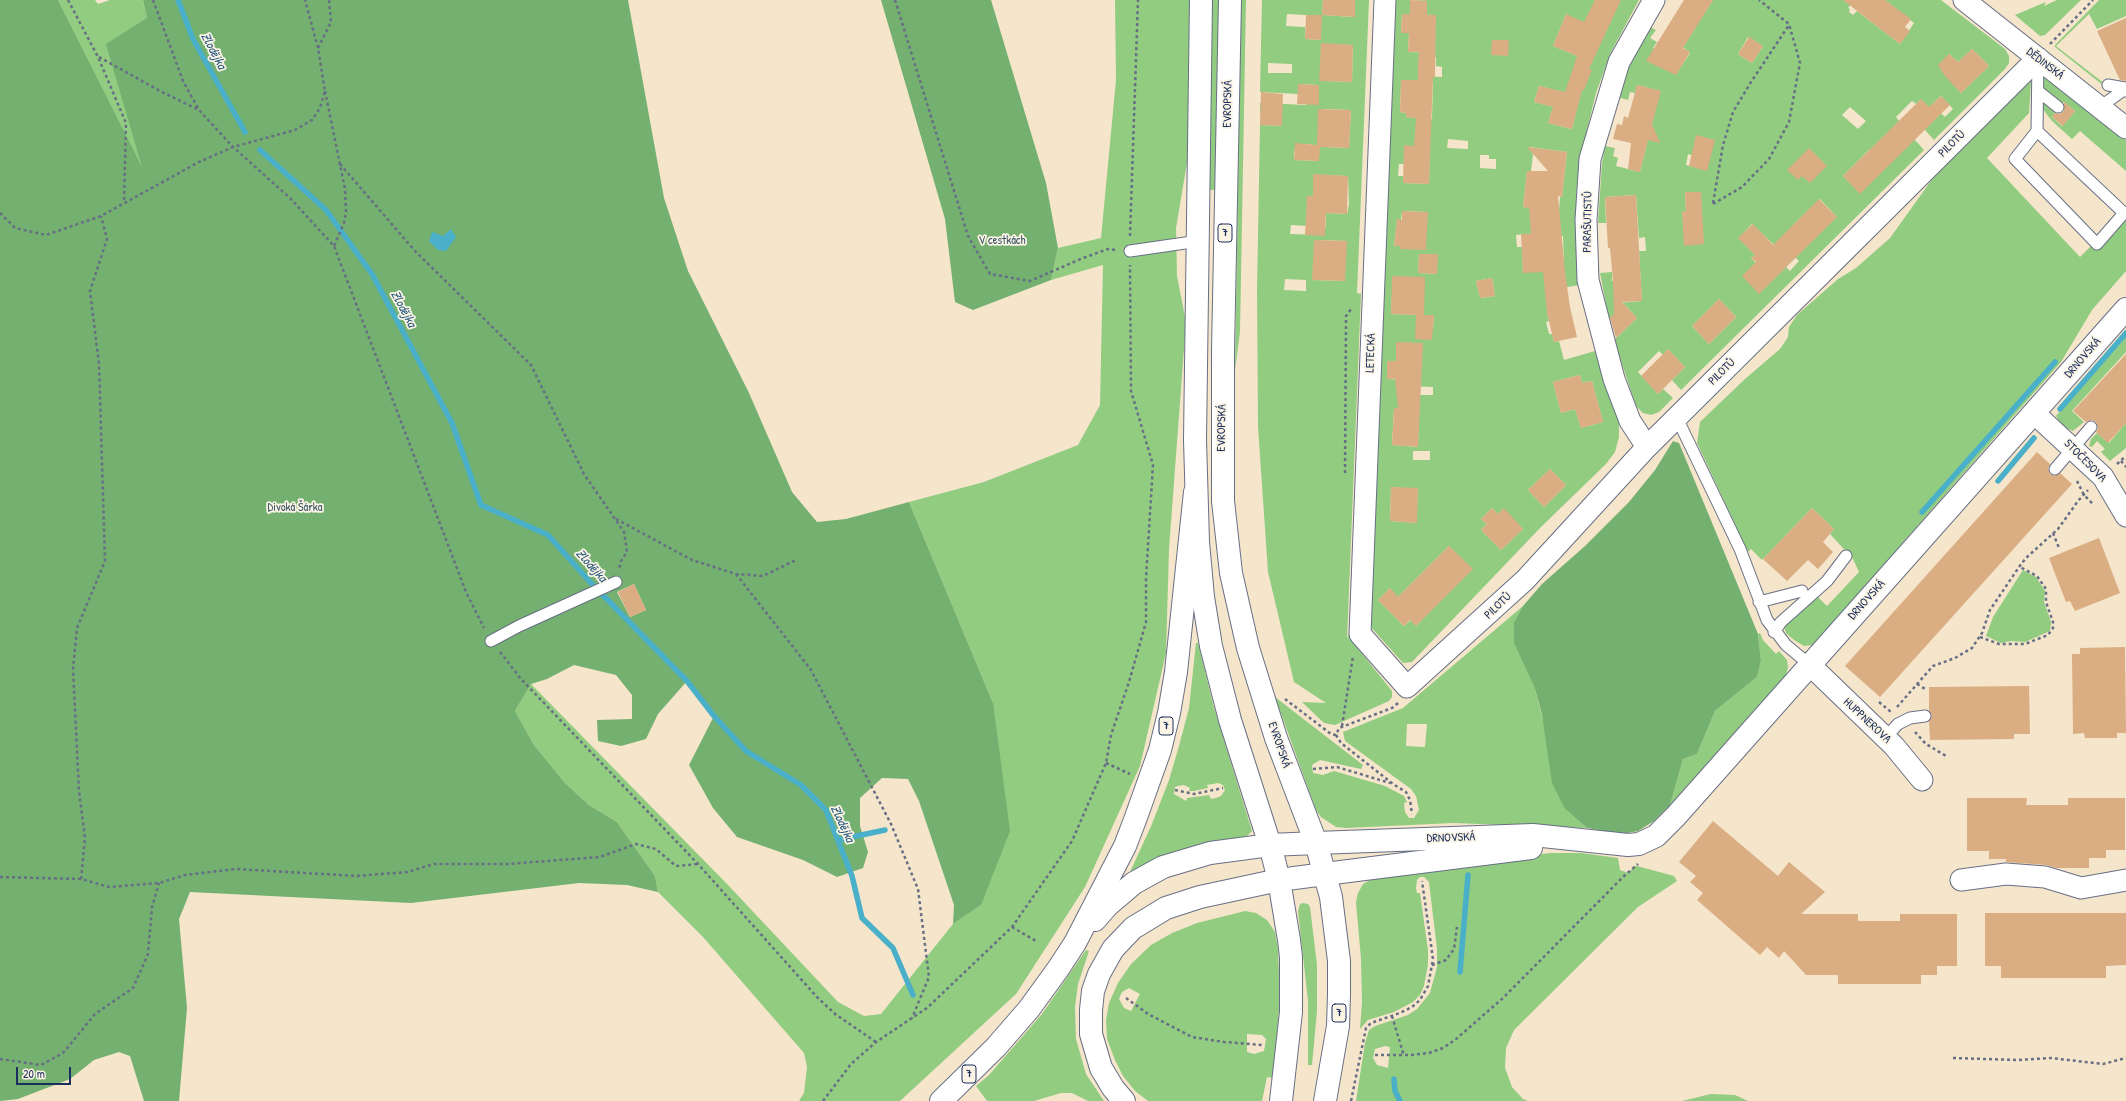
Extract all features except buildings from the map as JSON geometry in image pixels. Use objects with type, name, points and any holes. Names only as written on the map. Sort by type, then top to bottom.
[{"type":"main road","name":"7","points":[[941,1101],[1013,1028],[1036,999],[1076,943],[1125,846],[1147,790],[1160,750],[1176,672],[1195,492],[1201,0]]},
{"type":"main road","name":"EVROPSKÁ","points":[[1230,0],[1222,451],[1226,534],[1231,573],[1248,648],[1276,738],[1316,843]]},
{"type":"main road","name":"DRNOVSKÁ","points":[[1076,943],[1108,905],[1134,882],[1169,865],[1210,852],[1270,845],[1533,835],[1628,845],[1639,844],[1656,836],[2126,309]]},
{"type":"main road","points":[[1195,492],[1200,574],[1210,646],[1230,720],[1270,845],[1279,880],[1291,957],[1292,987],[1289,1038],[1280,1101]]},
{"type":"main road","name":"DRNOVSKÁ","points":[[1124,1101],[1113,1088],[1101,1068],[1091,1034],[1090,1010],[1093,991],[1104,964],[1114,949],[1133,928],[1166,908],[1200,897],[1279,880],[1431,862],[1585,840]]},
{"type":"main road","name":"7","points":[[1316,843],[1325,874],[1336,932],[1339,961],[1337,1034],[1325,1101]]},
{"type":"street","name":"LETECKÁ","points":[[1360,634],[1385,0]]},
{"type":"street","name":"PARAŠUTISTŮ","points":[[1647,447],[1630,421],[1614,379],[1588,280],[1586,220],[1590,159],[1619,62],[1654,0]]},
{"type":"street","name":"DĚDINSKÁ","points":[[1964,0],[2126,128]]},
{"type":"street","name":"PILOTŮ","points":[[1407,687],[1525,580],[1647,447],[2038,58]]},
{"type":"street","name":"STOČESOVA","points":[[2034,413],[2103,477],[2126,516]]},
{"type":"street","points":[[1360,634],[1407,687]]},
{"type":"street","name":"HUPPNEROVA","points":[[1810,665],[1880,733],[1922,780]]},
{"type":"street","points":[[1961,880],[2006,874],[2045,877],[2081,888],[2126,880]]},
{"type":"lane","points":[[2037,131],[2124,213],[2097,244],[2015,159],[2037,131],[2038,58]]},
{"type":"lane","points":[[2108,85],[2126,89]]},
{"type":"lane","points":[[2100,107],[2126,89]]},
{"type":"lane","points":[[2038,91],[2058,107]]},
{"type":"lane","points":[[1130,251],[1199,241]]},
{"type":"lane","points":[[1677,418],[1740,549],[1767,620],[1774,632],[1810,665]]},
{"type":"lane","points":[[2055,469],[2091,427]]},
{"type":"lane","points":[[1774,632],[1781,622],[1827,581],[1846,556]]},
{"type":"lane","points":[[491,641],[519,626],[612,585]]},
{"type":"lane","points":[[1760,602],[1802,591]]},
{"type":"lane","points":[[1880,733],[1910,718],[1925,716]]},
{"type":"path","points":[[68,0],[98,57],[126,123],[124,202]]},
{"type":"path","points":[[153,0],[183,81],[200,110],[233,147]]},
{"type":"path","points":[[305,0],[318,48],[324,91],[345,189],[346,212],[344,223],[334,246]]},
{"type":"path","points":[[318,48],[331,22],[329,0]]},
{"type":"path","points":[[895,0],[968,236],[990,274],[1030,281],[1108,249],[1130,251]]},
{"type":"path","points":[[823,1101],[852,1064],[876,1042],[927,1008],[1012,927],[1072,841],[1106,763],[1111,735],[1129,682],[1146,622],[1146,578],[1153,465],[1131,391],[1130,251],[1138,0]]},
{"type":"path","points":[[1759,0],[1789,24],[1800,63],[1789,122],[1769,160],[1742,187],[1713,204],[1722,145],[1734,112],[1751,82],[1789,24]]},
{"type":"path","points":[[2038,58],[2093,0]]},
{"type":"path","points":[[98,57],[160,91],[200,110]]},
{"type":"path","points":[[0,213],[15,228],[46,235],[101,216],[199,162],[233,147],[295,130],[312,120],[320,108],[324,91]]},
{"type":"path","points":[[340,164],[415,251],[531,365],[584,474],[624,532],[627,552],[621,561],[612,585]]},
{"type":"path","points":[[81,879],[85,838],[79,790],[73,669],[77,628],[106,561],[98,364],[90,291],[106,239],[101,216]]},
{"type":"path","points":[[1345,473],[1346,316],[1354,305]]},
{"type":"path","points":[[1880,733],[1891,712],[1933,666],[1955,658],[1972,648],[1980,637],[1990,610],[2020,567],[2058,529],[2078,501],[2126,456]]},
{"type":"path","points":[[2121,461],[2126,467]]},
{"type":"path","points":[[615,519],[692,560],[736,574],[764,576],[796,560]]},
{"type":"path","points":[[2053,533],[2058,548]]},
{"type":"path","points":[[1980,637],[1999,644],[2025,644],[2048,635],[2053,628],[2053,622],[2046,602],[2046,589],[2037,576],[2020,567]]},
{"type":"path","points":[[736,574],[811,670],[891,824],[918,888],[929,976],[911,1019]]},
{"type":"path","points":[[1342,727],[1355,640],[1360,634]]},
{"type":"path","points":[[1917,684],[1927,690]]},
{"type":"path","points":[[1336,735],[1337,731],[1342,727],[1392,708],[1398,703],[1407,687]]},
{"type":"path","points":[[1284,698],[1331,734],[1336,735],[1341,743],[1392,784]]},
{"type":"path","points":[[1875,699],[1891,712],[1899,713]]},
{"type":"path","points":[[1914,730],[1926,744],[1946,756]]},
{"type":"path","points":[[1106,763],[1132,775]]},
{"type":"path","points":[[1313,769],[1337,767],[1401,788],[1409,796],[1412,814]]},
{"type":"path","points":[[1175,790],[1194,794],[1223,788]]},
{"type":"path","points":[[0,877],[81,879],[109,887],[159,883],[185,875],[236,869],[357,876],[407,872],[434,864],[507,864],[600,856],[636,844],[656,849],[676,866],[698,864]]},
{"type":"path","points":[[1375,1055],[1404,1056],[1429,1053],[1443,1048],[1455,1040],[1503,998],[1623,877],[1642,862]]},
{"type":"path","points":[[1351,1101],[1366,1028],[1371,1023],[1412,1007],[1420,1000],[1428,986],[1432,965],[1432,946],[1422,878]]},
{"type":"path","points":[[0,1059],[42,1065],[63,1054],[95,1014],[134,988],[148,954],[152,907],[159,883]]},
{"type":"path","points":[[1012,927],[1036,941]]},
{"type":"path","points":[[1432,965],[1446,960],[1454,949],[1457,927]]},
{"type":"path","points":[[1126,998],[1148,1014],[1192,1037],[1224,1042],[1263,1045]]},
{"type":"path","points":[[1392,1016],[1404,1056]]},
{"type":"path","points":[[1952,1058],[2018,1060],[2051,1058],[2103,1064],[2126,1058]]},
{"type":"green space","name":"Divoká Šárka","points":[[0,0],[58,0],[142,167],[106,44],[147,18],[143,0],[628,0],[664,198],[688,271],[749,393],[792,492],[817,522],[846,519],[909,502],[993,703],[1010,831],[981,905],[953,924],[954,905],[919,801],[908,779],[882,778],[860,798],[860,826],[868,852],[863,868],[837,877],[803,860],[737,837],[713,808],[689,765],[714,716],[687,681],[658,714],[646,739],[621,746],[598,741],[597,720],[632,719],[632,695],[616,675],[574,665],[547,679],[531,684],[515,711],[534,745],[565,783],[589,805],[617,822],[655,876],[658,892],[627,885],[579,883],[411,903],[190,892],[179,919],[187,1008],[179,1101],[144,1101],[130,1056],[119,1052],[94,1060],[70,1079],[18,1099],[0,1101]],"holes":[[[634,584],[646,610],[630,617],[617,592]]]},
{"type":"green space","points":[[58,0],[95,0],[98,4],[110,0],[143,0],[147,18],[143,170]]},
{"type":"green space","name":"V cestkách","points":[[881,0],[991,0],[1046,183],[1058,248],[1051,280],[973,310],[955,302],[945,219]]},
{"type":"green space","points":[[1115,0],[1191,0],[1188,157],[1176,228],[1177,276],[1186,322],[1169,549],[1166,653],[1140,766],[1085,887],[1016,994],[900,1101],[799,1101],[804,1093],[807,1067],[804,1053],[703,937],[658,892],[655,876],[617,822],[589,805],[565,783],[534,745],[515,711],[531,684],[728,885],[838,1002],[864,1016],[881,1014],[953,924],[981,905],[993,703],[909,502],[984,482],[1078,445],[1100,405],[1103,265],[1051,280],[1058,248],[1101,238],[1116,80]]},
{"type":"green space","points":[[1212,0],[1220,0],[1217,190],[1209,190]]},
{"type":"green space","points":[[1241,0],[1246,0],[1240,332],[1235,370]]},
{"type":"green space","points":[[1262,0],[1323,0],[1322,15],[1354,17],[1355,0],[1369,0],[1357,293],[1361,294],[1347,639],[1349,633],[1351,640],[1392,691],[1392,697],[1389,701],[1335,725],[1324,723],[1302,702],[1326,703],[1294,682],[1268,572],[1258,427],[1257,289],[1260,125],[1282,126],[1282,115],[1260,114],[1260,103],[1306,105],[1307,103],[1319,103],[1319,85],[1298,84],[1298,94],[1260,92]],"holes":[[[1287,14],[1321,16],[1320,40],[1305,39],[1305,27],[1286,26]],[[1328,44],[1353,45],[1352,82],[1326,81]],[[1268,63],[1292,64],[1292,73],[1268,73]],[[1325,109],[1351,110],[1349,148],[1323,147]],[[1305,144],[1311,144],[1311,151],[1319,161],[1294,160],[1294,151],[1304,151]],[[1323,175],[1348,176],[1349,204],[1347,214],[1326,213],[1326,226],[1319,235],[1290,234],[1291,225],[1308,226],[1307,197],[1315,197],[1315,193],[1313,193],[1313,178]],[[1321,240],[1346,241],[1344,281],[1313,280]],[[1285,279],[1306,280],[1306,291],[1284,290]]]},
{"type":"green space","points":[[1396,0],[1410,0],[1639,0],[1611,52],[1596,93],[1582,150],[1577,183],[1576,214],[1580,285],[1567,287],[1565,276],[1547,313],[1549,321],[1546,322],[1549,334],[1552,334],[1554,342],[1559,341],[1564,360],[1595,351],[1619,422],[1619,437],[1615,452],[1606,464],[1541,527],[1412,662],[1403,663],[1368,624],[1373,561]],"holes":[[[1410,0],[1427,1],[1427,11],[1410,10]],[[1402,14],[1436,15],[1434,53],[1408,52],[1409,33],[1401,33]],[[1566,14],[1592,62],[1553,46]],[[1419,56],[1436,57],[1436,66],[1442,67],[1442,77],[1418,76]],[[1401,80],[1433,81],[1432,119],[1406,117],[1406,113],[1400,112]],[[1539,86],[1580,96],[1572,129],[1548,123],[1553,107],[1534,102]],[[1448,139],[1468,141],[1468,149],[1447,148]],[[1404,146],[1430,146],[1429,184],[1403,183],[1403,176],[1398,176],[1399,164],[1404,164]],[[1529,147],[1567,152],[1559,211],[1523,207],[1527,171],[1531,171],[1533,154]],[[1480,155],[1489,155],[1489,159],[1496,159],[1496,169],[1480,168]],[[1402,211],[1428,212],[1400,246],[1394,246],[1397,220],[1401,220]],[[1537,233],[1538,237],[1563,236],[1564,266],[1523,273],[1522,247],[1517,247],[1516,235]],[[1419,254],[1437,254],[1437,274],[1418,273]],[[1393,277],[1423,315],[1434,315],[1433,329],[1417,329],[1418,315],[1391,314]],[[1492,278],[1495,296],[1480,298],[1476,281]],[[1396,343],[1421,381],[1387,379],[1387,361],[1396,361]],[[1580,375],[1582,383],[1592,381],[1603,422],[1581,428],[1575,409],[1561,413],[1553,382]],[[1412,386],[1433,387],[1433,395],[1412,395]],[[1394,408],[1419,409],[1418,447],[1392,445]],[[1413,451],[1430,451],[1430,460],[1413,460]],[[1550,469],[1566,485],[1544,507],[1528,490]],[[1391,487],[1418,489],[1416,523],[1390,521]],[[1492,508],[1498,514],[1504,509],[1523,529],[1501,550],[1481,530],[1487,524],[1481,519]],[[1449,546],[1472,569],[1416,626],[1411,620],[1404,626],[1378,600],[1390,588],[1394,593],[1393,602]]]},
{"type":"green space","points":[[1713,0],[1854,0],[1848,8],[1850,9],[1849,12],[1853,15],[1857,11],[1900,44],[1914,23],[1885,0],[1941,0],[2005,49],[2009,56],[2009,63],[2005,69],[1934,140],[1925,130],[1921,99],[1916,104],[1912,101],[1896,117],[1899,121],[1894,126],[1915,140],[1924,150],[1681,390],[1672,380],[1685,367],[1668,349],[1663,355],[1659,351],[1638,372],[1658,394],[1663,389],[1673,398],[1659,412],[1651,415],[1643,413],[1636,406],[1614,340],[1637,318],[1625,305],[1609,319],[1600,273],[1612,272],[1612,281],[1616,281],[1618,303],[1642,301],[1639,251],[1646,251],[1645,237],[1639,238],[1636,195],[1605,197],[1606,223],[1598,223],[1602,163],[1605,146],[1615,148],[1613,156],[1618,158],[1616,166],[1640,172],[1660,91],[1637,85],[1635,93],[1630,92],[1628,100],[1617,97],[1634,54],[1648,26],[1656,30],[1650,38],[1657,42],[1653,48],[1676,74],[1690,53],[1683,47]],"holes":[[[1748,37],[1763,46],[1752,63],[1738,54]],[[1972,49],[1989,66],[1961,93],[1941,70],[1949,54],[1958,62]],[[1941,96],[1953,109],[1945,117],[1932,104]],[[1850,107],[1866,121],[1858,129],[1842,115]],[[1870,149],[1860,193],[1843,176]],[[1688,154],[1709,160],[1706,170],[1686,165]],[[1685,192],[1701,193],[1682,218],[1682,212],[1686,211]],[[1820,199],[1837,217],[1792,226]],[[1752,224],[1774,245],[1780,242],[1799,261],[1790,271],[1786,267],[1756,263],[1751,258],[1755,255],[1739,238]],[[1719,299],[1736,317],[1709,344],[1692,326]]]},
{"type":"green space","points":[[2057,0],[2081,0],[2045,35],[2040,36],[2015,15],[2046,2],[2044,6]]},
{"type":"green space","points":[[2099,0],[2126,0],[2126,16],[2097,29],[2089,14],[2056,46],[2105,84],[2104,86],[2055,47],[2055,45]]},
{"type":"green space","points":[[2047,77],[2126,140],[2126,171],[2080,131],[2072,139],[2052,121],[2042,108],[2042,97],[2058,109],[2052,117],[2062,126],[2075,111],[2064,102],[2060,106],[2042,90],[2041,78]]},
{"type":"green space","points":[[2031,81],[2029,113],[1987,158],[2080,257],[2114,223],[2126,207],[2126,271],[2092,310],[2061,362],[1813,645],[1804,646],[1786,633],[1784,627],[1818,597],[1827,606],[1859,572],[1853,559],[1830,534],[1834,529],[1812,508],[1762,560],[1751,549],[1748,552],[1697,443],[1700,422],[1745,379],[1780,349],[1788,337],[1789,327],[1797,315],[1838,279],[1856,268],[1890,238],[1938,171],[1977,131]]},
{"type":"green space","points":[[2126,337],[2126,352],[2072,411],[2084,422],[2073,431],[2062,426],[2056,416]]},
{"type":"green space","points":[[2126,423],[2126,448],[2110,461],[2101,452],[2105,449],[2097,441],[2092,447],[2089,446],[2091,439],[2097,433],[2109,443]]},
{"type":"green space","points":[[1673,441],[1679,443],[1758,634],[1761,661],[1757,677],[1715,711],[1697,754],[1683,759],[1670,805],[1654,821],[1638,831],[1622,834],[1587,828],[1565,809],[1552,783],[1542,715],[1535,689],[1514,643],[1514,622],[1523,606],[1542,584],[1585,546],[1629,502],[1655,470]]},
{"type":"green space","points":[[2023,570],[2036,577],[2045,591],[2044,602],[2051,622],[2050,631],[2025,642],[2011,641],[2001,643],[1986,636],[1993,617]]},
{"type":"green space","points":[[1523,606],[1514,622],[1514,642],[1535,689],[1565,809],[1587,828],[1453,823],[1346,828],[1336,827],[1321,817],[1316,810],[1275,697],[1363,765],[1361,769],[1320,760],[1312,765],[1313,773],[1323,775],[1334,771],[1385,786],[1404,796],[1407,802],[1404,803],[1405,812],[1409,818],[1414,818],[1419,810],[1416,796],[1411,789],[1345,741],[1343,732],[1403,708]],"holes":[[[1407,724],[1427,724],[1425,747],[1406,746]]]},
{"type":"green space","points":[[1760,633],[1763,640],[1776,654],[1779,651],[1787,660],[1788,667],[1786,675],[1670,805],[1683,759],[1697,754],[1715,711],[1757,677],[1761,661],[1758,634]]},
{"type":"green space","points":[[1196,643],[1198,643],[1214,708],[1252,831],[1246,837],[1204,845],[1156,859],[1130,872],[1152,824],[1169,780],[1189,708]],"holes":[[[1218,783],[1223,785],[1225,790],[1221,796],[1211,799],[1209,795],[1187,798],[1186,801],[1174,794],[1175,787],[1178,786],[1184,785],[1190,788],[1189,791],[1194,791],[1208,788],[1207,785]]]},
{"type":"green space","points":[[1551,853],[1581,853],[1618,858],[1620,870],[1629,873],[1634,866],[1637,866],[1674,876],[1677,881],[1638,907],[1514,1030],[1506,1048],[1505,1068],[1512,1087],[1523,1099],[1528,1101],[1356,1101],[1365,1043],[1369,1030],[1375,1026],[1408,1015],[1417,1009],[1430,993],[1437,967],[1437,949],[1429,882],[1424,877],[1420,877],[1417,880],[1416,888],[1417,893],[1420,893],[1428,950],[1428,964],[1424,986],[1420,995],[1413,1002],[1394,1012],[1368,1020],[1360,1029],[1362,1002],[1361,959],[1356,902],[1358,893],[1363,884],[1372,879]],"holes":[[[1385,1046],[1390,1047],[1388,1068],[1377,1065],[1373,1058],[1375,1049]]]},
{"type":"green space","points":[[1300,904],[1308,904],[1310,907],[1317,965],[1317,1011],[1312,1065],[1308,1065],[1308,1001],[1298,911]]},
{"type":"green space","points":[[1245,911],[1256,913],[1267,920],[1275,932],[1278,949],[1280,999],[1273,1078],[1267,1077],[1262,1101],[1148,1101],[1135,1091],[1123,1076],[1107,1039],[1106,1020],[1109,1003],[1118,983],[1131,964],[1151,945],[1172,933],[1197,923]],"holes":[[[1129,988],[1140,994],[1131,1011],[1124,1008],[1119,999],[1122,992]],[[1247,1034],[1262,1035],[1266,1039],[1264,1051],[1254,1054],[1247,1052]]]},
{"type":"green space","points":[[1086,950],[1089,951],[1078,984],[1075,1007],[1076,1039],[1086,1074],[1104,1101],[1088,1101],[1072,1093],[1061,1093],[1034,1101],[987,1101],[976,1086],[989,1075],[1042,1014]]},
{"type":"green space","points":[[1711,1094],[1735,1095],[1748,1101],[1682,1101]]},
{"type":"water","points":[[451,229],[456,237],[446,251],[438,250],[429,241],[432,232],[443,236]]},
{"type":"waterway","name":"Zlodějka","points":[[178,0],[193,39],[245,132]]},
{"type":"waterway","name":"Zlodějka","points":[[260,150],[326,210],[372,274],[452,423],[481,505],[548,535],[591,583],[687,681],[714,716],[746,751],[801,785],[826,810],[852,876],[862,918],[893,948],[913,995]]},
{"type":"waterway","points":[[2060,409],[2126,333]]},
{"type":"waterway","points":[[1922,512],[2055,362]]},
{"type":"waterway","points":[[1998,481],[2034,438]]},
{"type":"waterway","points":[[838,840],[885,830]]},
{"type":"waterway","points":[[1460,972],[1468,875]]},
{"type":"waterway","points":[[1394,1079],[1395,1091],[1400,1101]]}]
